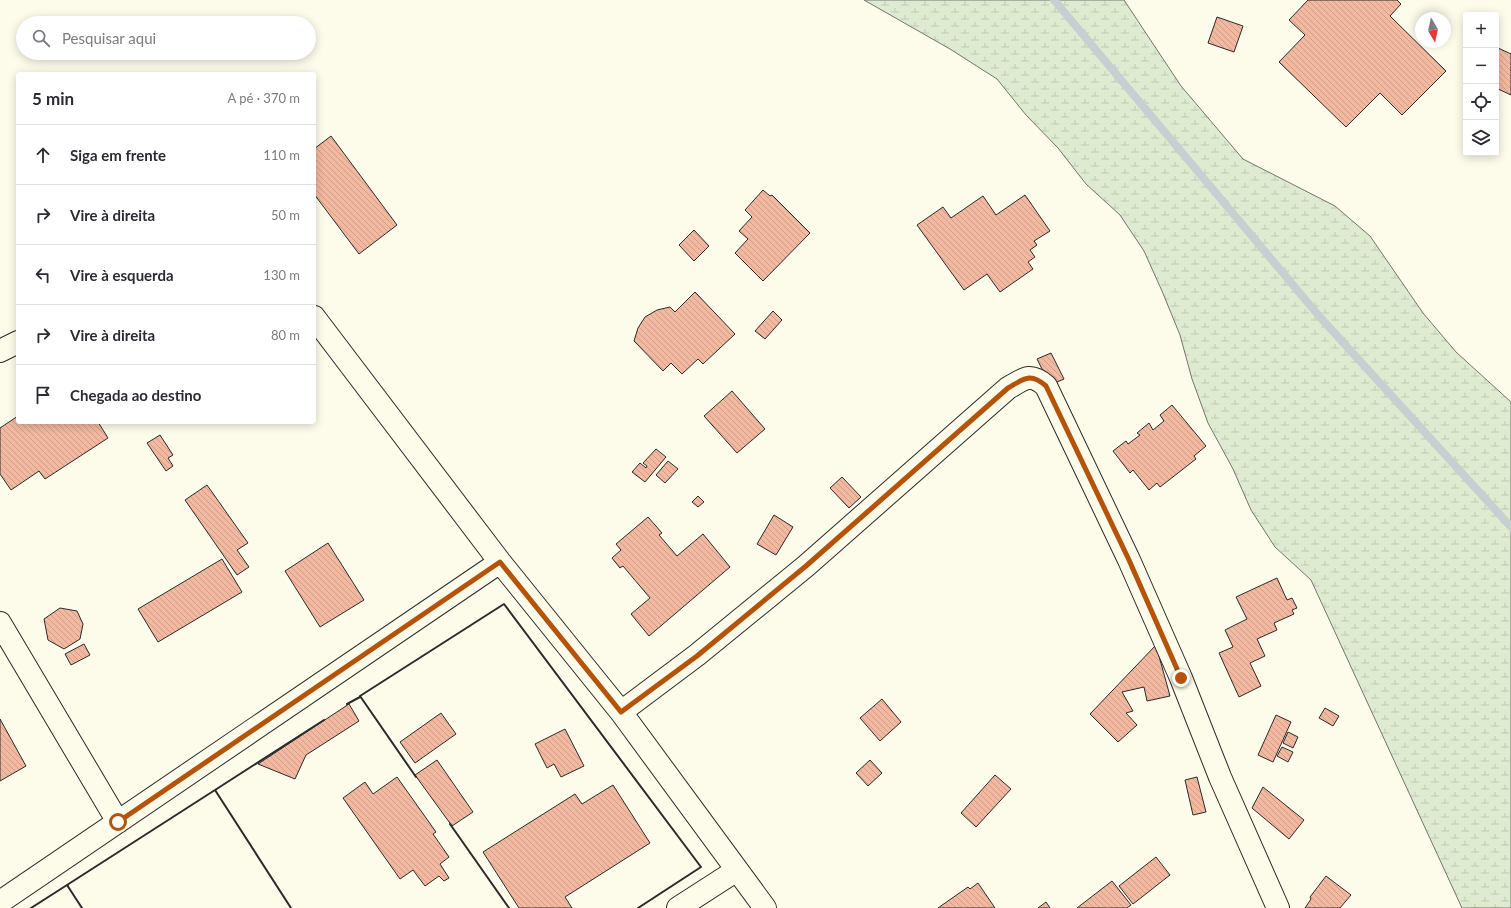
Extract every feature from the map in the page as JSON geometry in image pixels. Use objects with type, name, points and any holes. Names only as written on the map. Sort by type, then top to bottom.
[{"type":"street","points":[[316,320],[500,562],[621,712],[764,908]]},
{"type":"street","points":[[0,350],[16,343]]},
{"type":"street","points":[[621,712],[697,656],[806,566],[1008,388],[1027,378],[1038,378],[1046,386],[1135,574],[1181,678],[1220,777],[1278,908]]},
{"type":"street","points":[[0,902],[500,562]]},
{"type":"street","points":[[0,623],[118,822]]},
{"type":"street","points":[[678,908],[737,870]]},
{"type":"green space","points":[[864,0],[1124,0],[1181,86],[1243,159],[1335,206],[1370,236],[1423,313],[1456,352],[1511,402],[1511,908],[1462,908],[1311,580],[1275,547],[1251,510],[1233,469],[1208,423],[1192,379],[1180,335],[1162,291],[1144,251],[1120,215],[1086,184],[1058,148],[1026,115],[997,79],[950,49]]},
{"type":"building","points":[[1308,0],[1397,0],[1401,4],[1390,16],[1415,41],[1415,48],[1423,48],[1446,71],[1402,115],[1380,93],[1346,127],[1279,62],[1305,35],[1289,20]]},
{"type":"building","points":[[1217,17],[1243,26],[1234,52],[1208,43]]},
{"type":"building","points":[[1499,48],[1511,54],[1511,95],[1499,89]]},
{"type":"building","points":[[331,136],[397,225],[359,254],[316,197],[316,147]]},
{"type":"building","points":[[763,190],[770,196],[772,195],[810,233],[763,281],[735,253],[748,239],[739,231],[752,217],[745,210]]},
{"type":"building","points":[[1025,195],[1050,231],[1034,241],[1037,245],[1030,250],[1035,257],[1028,262],[1033,269],[1000,292],[987,274],[964,290],[917,225],[943,207],[951,218],[983,196],[996,215]]},
{"type":"building","points":[[694,230],[709,246],[694,261],[679,245]]},
{"type":"building","points":[[695,292],[735,334],[703,364],[698,359],[682,374],[671,363],[663,371],[634,341],[638,328],[645,317],[657,310],[670,307],[675,312]]},
{"type":"building","points":[[773,311],[782,320],[765,339],[755,331]]},
{"type":"building","points":[[1051,353],[1064,379],[1050,385],[1037,359]]},
{"type":"building","points":[[732,391],[765,429],[737,453],[704,416]]},
{"type":"building","points":[[1172,405],[1206,446],[1194,456],[1196,459],[1160,487],[1157,483],[1149,490],[1133,470],[1130,473],[1113,451],[1126,441],[1128,444],[1140,435],[1137,433],[1149,423],[1153,430],[1164,421],[1160,415]]},
{"type":"building","points":[[16,417],[16,424],[99,424],[108,438],[45,479],[39,471],[11,490],[0,474],[0,428]]},
{"type":"building","points":[[160,435],[173,455],[168,458],[173,466],[166,471],[147,443]]},
{"type":"building","points":[[656,449],[666,457],[645,482],[632,472],[640,463],[646,468],[647,466],[643,463]]},
{"type":"building","points":[[668,461],[678,469],[665,483],[656,475]]},
{"type":"building","points":[[842,477],[861,497],[849,508],[830,488]]},
{"type":"building","points":[[207,485],[248,543],[237,550],[249,567],[237,575],[185,500]]},
{"type":"building","points":[[698,496],[704,502],[698,507],[692,502]]},
{"type":"building","points":[[774,515],[793,527],[776,555],[757,544]]},
{"type":"building","points":[[648,517],[662,533],[659,535],[677,556],[703,534],[730,567],[649,636],[631,614],[650,598],[623,566],[620,568],[612,558],[621,550],[616,544]]},
{"type":"building","points":[[328,543],[364,600],[320,627],[285,571]]},
{"type":"building","points":[[222,559],[242,592],[158,642],[138,609]]},
{"type":"building","points":[[1277,578],[1287,600],[1292,598],[1297,608],[1292,610],[1294,614],[1274,623],[1277,630],[1257,639],[1265,656],[1250,663],[1261,686],[1239,697],[1219,653],[1233,647],[1225,630],[1247,619],[1236,597]]},
{"type":"building","points":[[60,608],[77,611],[83,624],[80,639],[64,649],[48,640],[44,619]]},
{"type":"building","points":[[84,644],[90,655],[71,665],[65,654]]},
{"type":"building","points":[[1156,645],[1170,696],[1147,701],[1144,687],[1122,692],[1133,711],[1126,713],[1137,725],[1118,742],[1090,714]]},
{"type":"building","points":[[882,699],[901,722],[880,741],[860,718]]},
{"type":"building","points":[[349,704],[359,721],[306,755],[295,779],[258,764]]},
{"type":"building","points":[[1325,708],[1339,716],[1333,726],[1319,718]]},
{"type":"building","points":[[441,713],[456,734],[415,763],[400,742]]},
{"type":"building","points":[[1276,715],[1291,722],[1273,762],[1258,755]]},
{"type":"building","points":[[0,719],[26,766],[0,781]]},
{"type":"building","points":[[565,729],[584,766],[561,777],[554,764],[547,768],[535,744]]},
{"type":"building","points":[[1288,732],[1298,737],[1293,748],[1283,743]]},
{"type":"building","points":[[1282,747],[1293,752],[1288,762],[1277,756]]},
{"type":"building","points":[[437,760],[473,812],[452,826],[415,775]]},
{"type":"building","points":[[870,760],[882,773],[868,786],[856,773]]},
{"type":"building","points":[[995,775],[1011,789],[976,827],[961,813]]},
{"type":"building","points":[[397,777],[436,832],[433,834],[449,857],[440,864],[449,878],[444,881],[439,876],[425,886],[413,870],[400,879],[343,798],[365,782],[373,794]]},
{"type":"building","points":[[1197,777],[1206,812],[1193,815],[1185,780]]},
{"type":"building","points":[[613,785],[650,843],[565,897],[572,908],[519,908],[483,852],[575,794],[582,804]]},
{"type":"building","points":[[1263,787],[1304,820],[1289,839],[1252,808]]},
{"type":"building","points":[[1156,857],[1170,875],[1133,904],[1119,886]]},
{"type":"building","points":[[1326,876],[1351,895],[1340,908],[1305,908],[1311,899],[1310,897]]},
{"type":"building","points":[[1112,881],[1131,905],[1127,908],[1077,908]]},
{"type":"building","points":[[978,883],[995,908],[938,908],[968,887],[970,889]]},
{"type":"building","points":[[1046,902],[1050,908],[1038,908]]},
{"type":"waterway","points":[[1054,0],[1319,316],[1511,527]]},
{"type":"wall","points":[[416,777],[360,696],[504,604],[701,867],[638,908]]},
{"type":"wall","points":[[347,704],[360,697]]},
{"type":"wall","points":[[291,908],[215,790],[324,720]]},
{"type":"wall","points":[[82,908],[67,885],[215,790]]},
{"type":"wall","points":[[450,824],[509,908]]},
{"type":"wall","points":[[31,908],[67,885],[68,886]]},
{"type":"route","points":[[118,822],[500,562],[621,712],[697,656],[806,566],[1008,388],[1027,378],[1038,378],[1046,386],[1129,560],[1181,678]]}]
